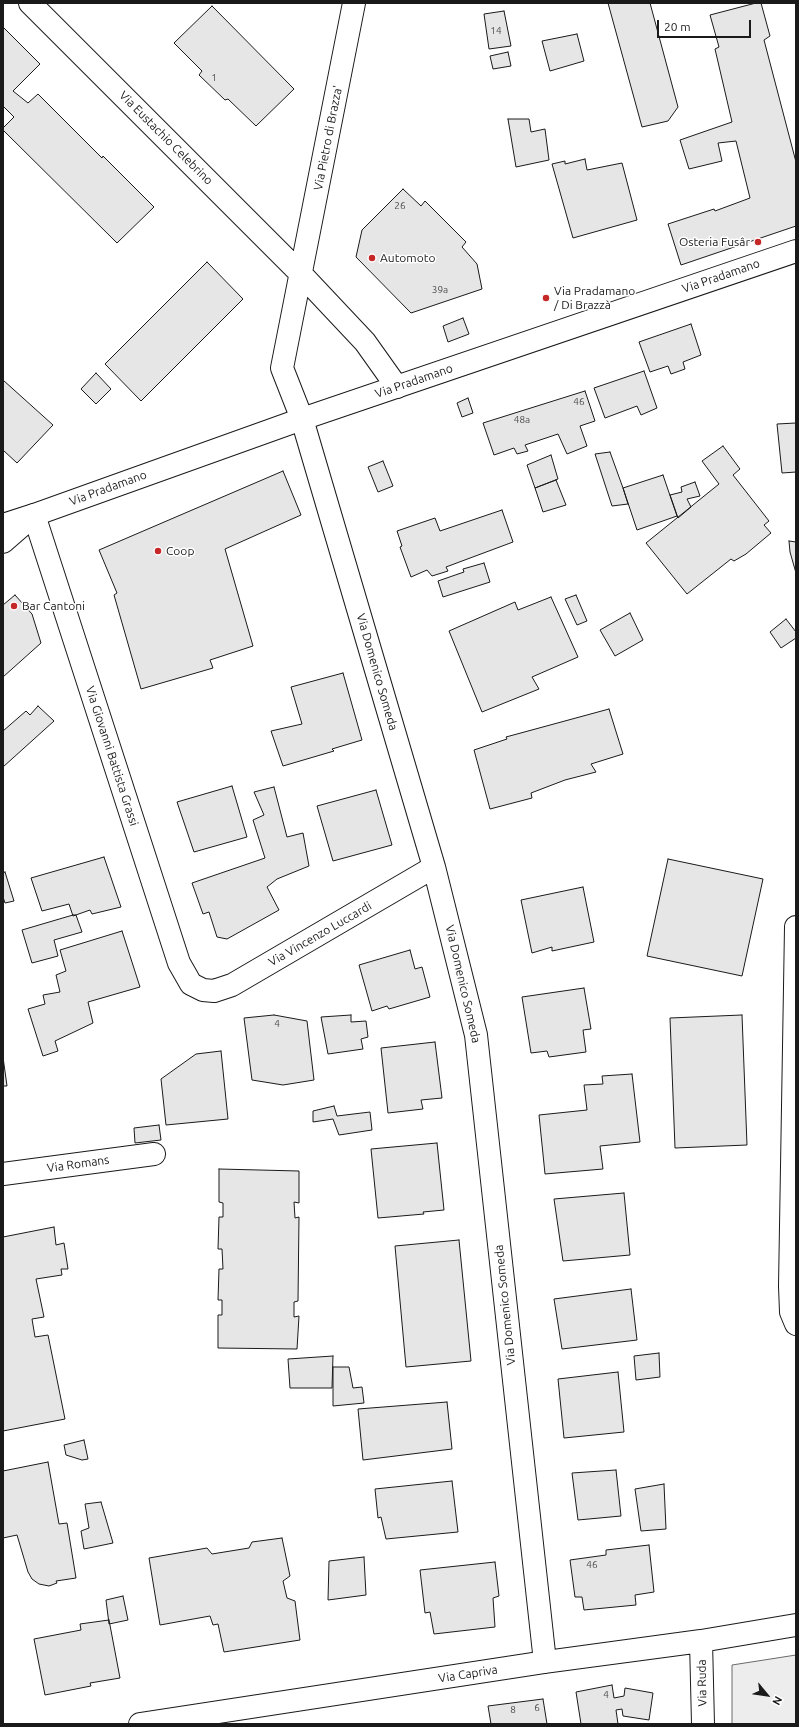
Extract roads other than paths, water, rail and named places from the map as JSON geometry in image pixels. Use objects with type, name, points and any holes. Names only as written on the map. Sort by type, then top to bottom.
[{"type":"street","name":"Via Eustachio Celebrino","points":[[30,3],[301,274]]},
{"type":"street","name":"Via Pietro di Brazza'","points":[[302,419],[282,368],[354,3]]},
{"type":"street","name":"Via Pradamano","points":[[3,526],[302,419],[796,250]]},
{"type":"street","points":[[301,274],[365,342],[397,387]]},
{"type":"street","name":"Via Domenico Someda","points":[[302,419],[434,867],[476,1035],[545,1662]]},
{"type":"street","points":[[3,542],[34,515]]},
{"type":"street","name":"Via Giovanni Battista Grassi","points":[[34,515],[179,963],[192,984],[203,990]]},
{"type":"street","name":"Via Vincenzo Luccardi","points":[[203,990],[214,991],[232,985],[434,867]]},
{"type":"street","points":[[796,927],[790,1286],[791,1312],[796,1324]]},
{"type":"street","name":"Via Romans","points":[[3,1174],[154,1154]]},
{"type":"street","name":"Via Capriva","points":[[140,1724],[545,1662],[702,1641],[796,1625]]},
{"type":"street","name":"Via Ruda","points":[[702,1641],[703,1724]]},
{"type":"place","name":"Osteria Fusâr","points":[[758,242]]},
{"type":"place","name":"Automoto","points":[[372,258]]},
{"type":"place","name":"Via Pradamano / Di Brazzà","points":[[546,298]]},
{"type":"place","name":"Coop","points":[[158,551]]},
{"type":"place","name":"Bar Cantoni","points":[[14,606]]}]
